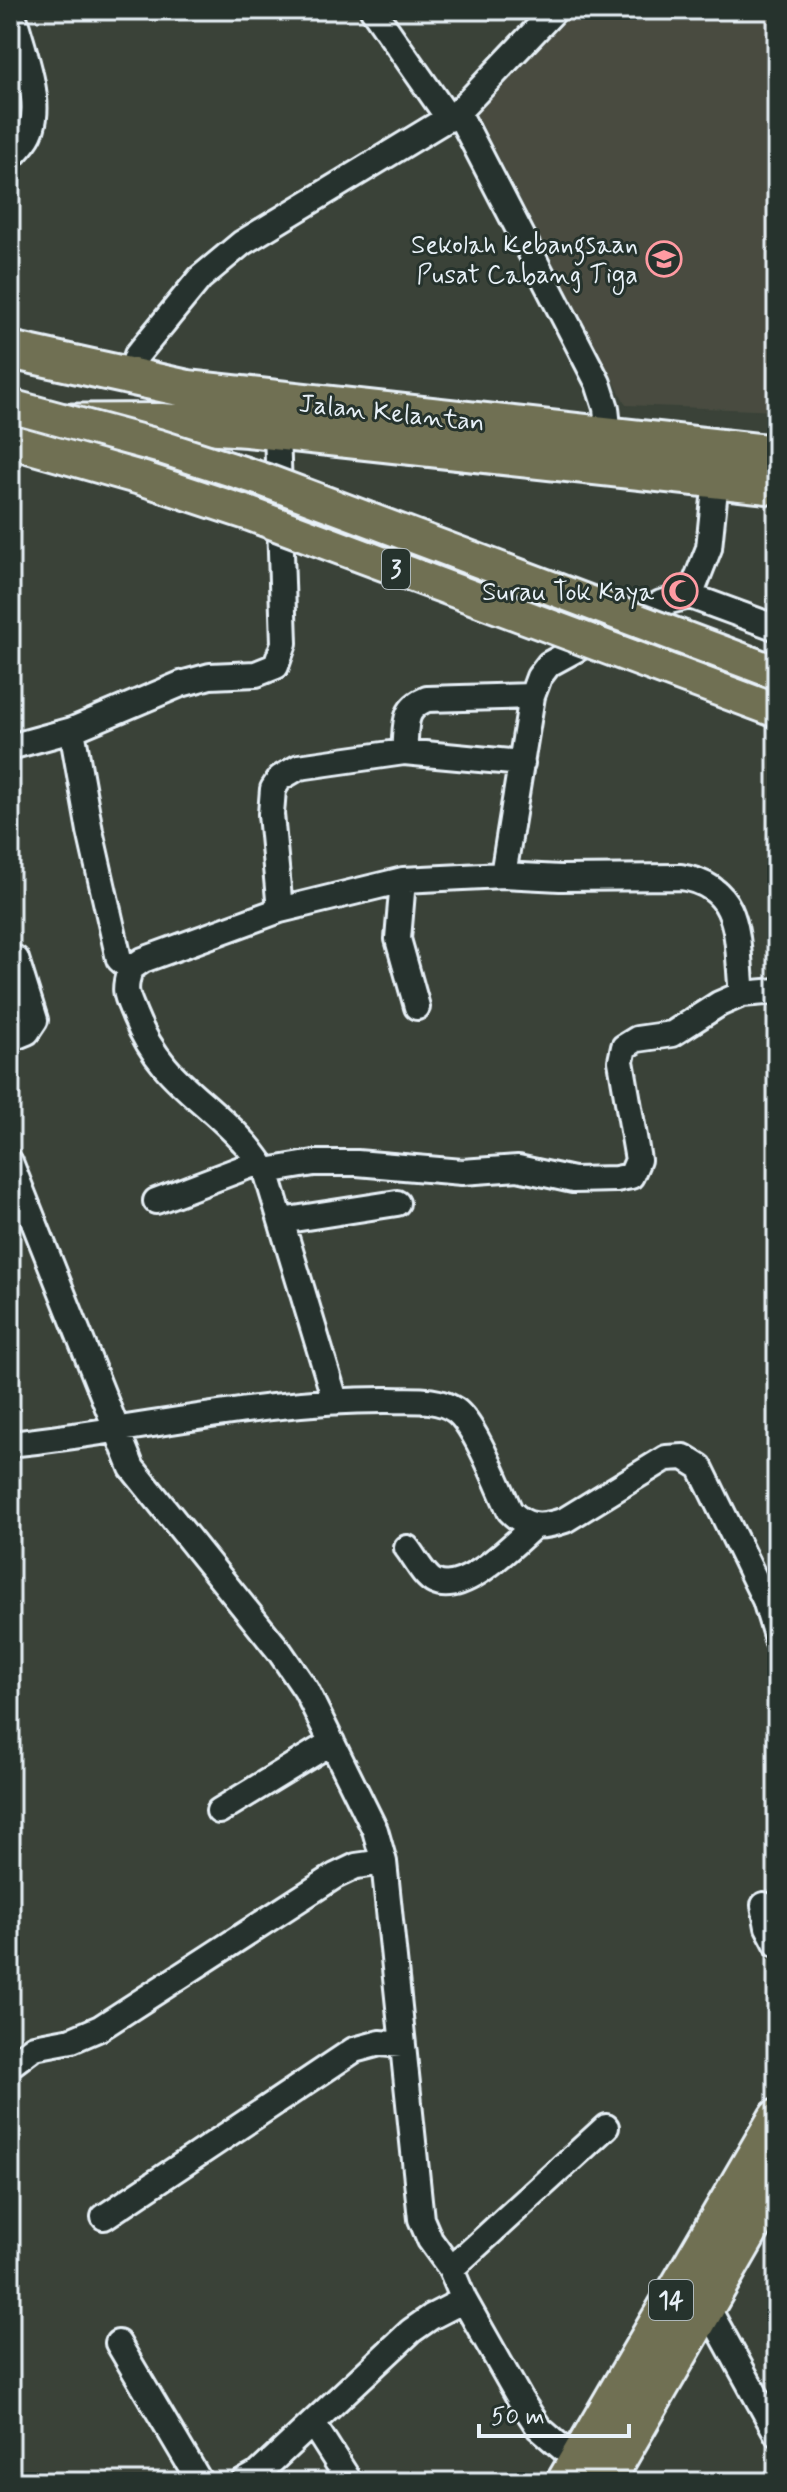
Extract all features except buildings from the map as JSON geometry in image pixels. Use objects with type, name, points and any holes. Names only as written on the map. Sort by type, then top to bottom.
[{"type":"highway","name":"Jalan Kelantan","points":[[10,350],[188,389],[777,454]]},
{"type":"highway","name":"Jalan Kelantan","points":[[10,423],[161,422],[277,431],[777,486]]},
{"type":"highway","name":"14","points":[[582,2475],[777,2118]]},
{"type":"highway","name":"14","points":[[582,2475],[706,2305],[777,2184]]},
{"type":"main road","name":"3","points":[[10,406],[144,442],[264,480],[777,673]]},
{"type":"main road","name":"3","points":[[10,441],[144,479],[250,514],[777,711]]},
{"type":"street","points":[[10,158],[24,143],[32,128],[35,108],[33,88],[12,10]]},
{"type":"street","points":[[373,10],[454,116],[598,383],[606,408],[609,436]]},
{"type":"street","points":[[129,378],[137,355],[200,278],[218,261],[242,243],[454,116],[555,10]]},
{"type":"street","points":[[10,747],[72,730],[181,684],[210,676],[267,672],[276,666],[284,643],[277,431]]},
{"type":"street","points":[[690,596],[709,548],[716,479]]},
{"type":"street","points":[[503,875],[532,696],[539,677],[549,664],[661,603],[690,596],[777,628]]},
{"type":"street","points":[[404,752],[407,713],[414,704],[427,699],[532,696]]},
{"type":"street","points":[[72,730],[90,831],[119,959],[130,969]]},
{"type":"street","points":[[280,910],[271,814],[273,789],[280,778],[299,767],[404,752],[522,763]]},
{"type":"street","points":[[335,1400],[263,1166],[243,1141],[176,1080],[158,1059],[144,1036],[124,988],[130,969],[143,960],[280,910],[403,880],[503,875],[681,877],[714,888],[727,902],[734,919],[742,994]]},
{"type":"street","points":[[403,880],[398,939],[417,1007]]},
{"type":"street","points":[[10,1039],[27,1032],[35,1020],[16,959]]},
{"type":"street","points":[[156,1201],[263,1166],[314,1163],[357,1163],[462,1172],[518,1168],[573,1180],[631,1176],[638,1160],[621,1061],[624,1047],[637,1039],[672,1034],[719,1004],[742,994],[777,991]]},
{"type":"street","points":[[10,1162],[132,1468],[280,1652],[306,1690],[375,1830],[384,1862],[421,2219],[520,2399],[539,2428],[582,2475]]},
{"type":"street","points":[[281,1221],[397,1203]]},
{"type":"street","points":[[10,1444],[117,1431],[231,1411],[335,1400],[429,1401],[446,1404],[459,1413],[469,1425],[510,1511],[520,1521],[534,1526],[565,1520],[666,1458],[684,1457],[700,1467],[765,1600],[777,1639]]},
{"type":"street","points":[[407,1548],[433,1581],[447,1585],[466,1580],[481,1570],[534,1526]]},
{"type":"street","points":[[219,1811],[332,1742]]},
{"type":"street","points":[[10,2065],[34,2047],[72,2040],[100,2028],[335,1876],[356,1866],[384,1862]]},
{"type":"street","points":[[764,1905],[768,1927],[777,1944]]},
{"type":"street","points":[[104,2217],[354,2050],[380,2043],[402,2045]]},
{"type":"street","points":[[451,2269],[606,2127]]},
{"type":"street","points":[[243,2482],[259,2473],[411,2331],[464,2300]]},
{"type":"street","points":[[706,2305],[777,2434]]},
{"type":"street","points":[[118,2343],[200,2482]]},
{"type":"street","points":[[313,2424],[350,2482]]},
{"type":"shaded area","name":"Sekolah Kebangsaan Pusat Cabang Tiga","points":[[561,10],[777,10],[777,411],[626,405],[476,113]]},
{"type":"place","name":"Sekolah Kebangsaan Pusat Cabang Tiga","points":[[664,259]]},
{"type":"place","name":"Surau Tok Kaya","points":[[680,591]]}]
